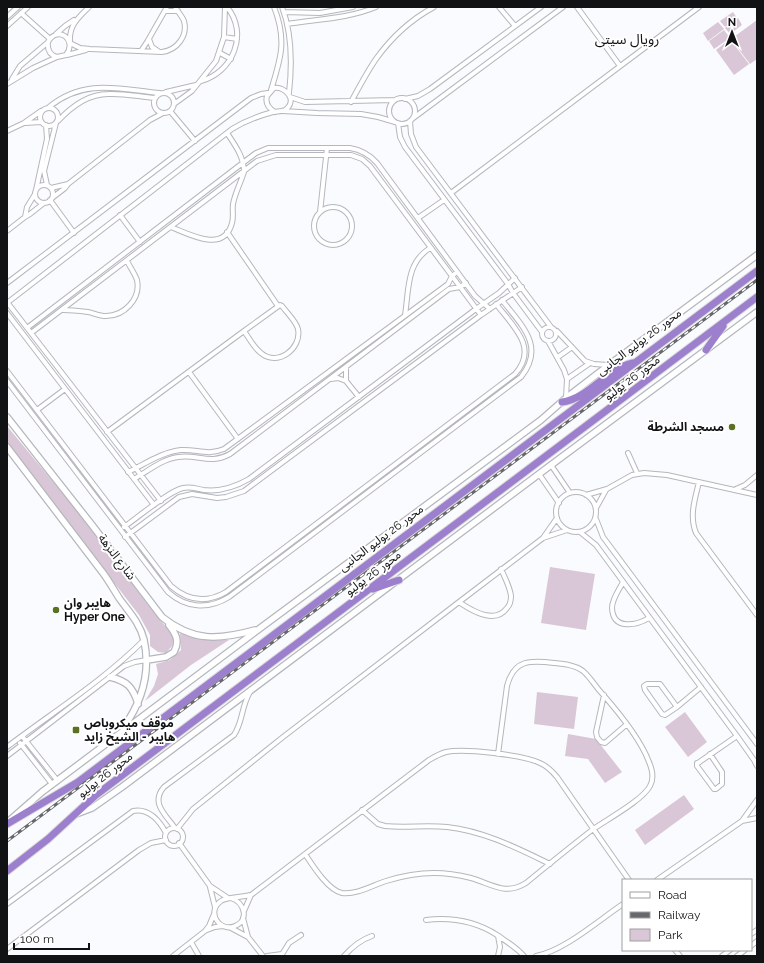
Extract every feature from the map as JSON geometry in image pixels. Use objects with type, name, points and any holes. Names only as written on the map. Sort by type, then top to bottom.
[{"type":"highway","name":"محور 26 يوليو","points":[[7,823],[78,782],[637,363],[757,271]]},
{"type":"highway","name":"محور 26 يوليو","points":[[7,871],[48,840],[96,795],[757,297]]},
{"type":"highway","points":[[706,350],[728,319]]},
{"type":"highway","points":[[564,400],[576,398],[620,368],[637,363]]},
{"type":"highway","points":[[366,592],[399,580]]},
{"type":"main road","name":"محور 26 يوليو الجانبى","points":[[7,823],[57,780],[259,628],[541,420],[608,365],[757,255]]},
{"type":"main road","points":[[74,814],[84,812],[97,805],[757,312]]},
{"type":"main road","name":"شارع النزهة","points":[[7,418],[92,525],[162,617],[185,632],[208,638],[231,636],[259,628]]},
{"type":"main road","name":"شارع النزهة","points":[[7,447],[81,544],[137,621],[144,640],[147,660],[145,682],[138,704],[130,719],[119,734]]},
{"type":"main road","points":[[147,660],[166,658],[171,655],[176,648],[178,640],[162,617]]},
{"type":"main road","points":[[110,677],[125,683],[130,687],[135,693],[138,704]]},
{"type":"street","points":[[7,10],[10,7]]},
{"type":"street","points":[[7,17],[18,7]]},
{"type":"street","points":[[7,26],[28,7]]},
{"type":"street","points":[[66,56],[70,49],[70,29],[77,19],[90,7]]},
{"type":"street","points":[[8,229],[51,199],[150,120],[170,111],[174,104],[192,91],[212,68],[220,54],[224,37],[226,7]]},
{"type":"street","points":[[200,81],[215,75],[226,65],[231,59],[235,49],[237,39],[236,24],[226,7]]},
{"type":"street","points":[[274,7],[280,32],[281,53],[280,64],[266,102],[275,112]]},
{"type":"street","points":[[282,7],[287,24],[290,56],[288,107],[283,111]]},
{"type":"street","points":[[284,12],[320,13],[353,7]]},
{"type":"street","points":[[287,24],[341,18],[376,7]]},
{"type":"street","points":[[351,102],[376,59],[390,42],[405,27],[434,7]]},
{"type":"street","points":[[499,7],[514,26]]},
{"type":"street","points":[[7,283],[251,98],[274,88],[284,89],[289,95],[305,102],[395,100],[418,96],[430,89],[541,7]]},
{"type":"street","points":[[161,501],[7,302],[227,133],[246,121],[283,111],[317,114],[361,114],[404,124],[563,7]]},
{"type":"street","points":[[577,7],[620,66]]},
{"type":"street","points":[[451,193],[699,7]]},
{"type":"street","points":[[56,34],[64,36],[80,48],[141,51],[170,50],[178,44],[184,35],[183,20],[176,9],[166,9],[141,51]]},
{"type":"street","points":[[22,13],[49,41]]},
{"type":"street","points":[[9,82],[20,66],[65,26],[77,19]]},
{"type":"street","points":[[224,37],[237,39]]},
{"type":"street","points":[[149,39],[152,46],[158,51]]},
{"type":"street","points":[[49,41],[47,46],[50,54],[58,57]]},
{"type":"street","points":[[9,82],[33,68],[58,57],[90,49]]},
{"type":"street","points":[[220,54],[231,59]]},
{"type":"street","points":[[24,123],[41,122],[46,126],[51,126],[69,110],[81,102],[90,98],[108,94],[155,98],[162,93],[196,85]]},
{"type":"street","points":[[7,131],[24,123],[61,98],[74,92],[89,88],[109,88],[162,93],[171,96],[174,104]]},
{"type":"street","points":[[108,94],[109,88]]},
{"type":"street","points":[[150,120],[155,98]]},
{"type":"street","points":[[405,99],[411,102],[414,108],[414,116],[411,120],[411,134],[416,147],[552,327],[585,361],[608,365]]},
{"type":"street","points":[[395,100],[389,109],[390,116],[396,122],[402,142],[508,284],[542,332],[544,339],[548,341],[558,357],[567,379],[564,400]]},
{"type":"street","points":[[25,217],[27,207],[35,192],[57,122],[58,113],[54,108],[49,107]]},
{"type":"street","points":[[154,107],[159,112],[163,113]]},
{"type":"street","points":[[41,122],[40,117],[43,109]]},
{"type":"street","points":[[170,111],[195,141]]},
{"type":"street","points":[[46,126],[47,139],[44,161],[44,176],[53,193],[51,199]]},
{"type":"street","points":[[171,226],[201,239],[208,240],[216,239],[227,232],[232,223],[233,205],[244,172],[244,162],[239,151],[227,133]]},
{"type":"street","points":[[27,328],[244,162],[261,150],[268,148],[350,148],[363,151],[368,154],[418,218],[475,296],[490,309]]},
{"type":"street","points":[[320,213],[327,208],[335,207],[340,208],[347,213],[352,225],[348,237],[341,242],[328,244],[321,240],[316,233],[314,224],[320,213],[327,148]]},
{"type":"street","points":[[31,333],[257,161],[276,155],[351,155],[362,159],[481,315]]},
{"type":"street","points":[[35,192],[41,185],[49,187],[68,184]]},
{"type":"street","points":[[35,192],[38,200],[44,203]]},
{"type":"street","points":[[51,199],[74,233]]},
{"type":"street","points":[[418,218],[444,200]]},
{"type":"street","points":[[120,215],[140,242]]},
{"type":"street","points":[[227,232],[278,306],[282,306],[296,324],[298,330],[297,342],[290,352],[278,358],[266,356],[261,353],[244,331]]},
{"type":"street","points":[[405,315],[411,271],[421,255],[430,248]]},
{"type":"street","points":[[62,310],[90,312],[105,316],[116,315],[125,310],[133,301],[137,285],[136,279],[126,261]]},
{"type":"street","points":[[128,472],[164,454],[178,450],[204,453],[219,451],[238,439],[448,284],[452,276],[458,272]]},
{"type":"street","points":[[120,530],[176,490],[195,487],[217,490],[226,489],[241,484],[499,293],[516,278]]},
{"type":"street","points":[[134,479],[172,458],[187,456],[209,460],[230,454],[449,289],[460,287],[466,283]]},
{"type":"street","points":[[125,537],[179,497],[192,494],[217,498],[226,497],[244,490],[496,304],[522,287]]},
{"type":"street","points":[[7,381],[163,587],[173,597],[187,604],[201,606],[216,604],[223,601],[526,372],[531,360],[532,346],[530,339],[502,300]]},
{"type":"street","points":[[7,371],[172,586],[177,591],[190,598],[212,598],[219,596],[515,374],[523,363],[525,349],[524,343],[521,336],[496,304]]},
{"type":"street","points":[[108,432],[278,306]]},
{"type":"street","points":[[7,313],[154,505]]},
{"type":"street","points":[[542,332],[545,328],[552,327]]},
{"type":"street","points":[[548,341],[552,341],[556,338],[556,331]]},
{"type":"street","points":[[558,357],[572,347]]},
{"type":"street","points":[[567,379],[590,363]]},
{"type":"street","points":[[346,367],[346,381]]},
{"type":"street","points":[[188,372],[238,439]]},
{"type":"street","points":[[330,379],[338,378],[346,381],[359,397]]},
{"type":"street","points":[[37,410],[65,389]]},
{"type":"street","points":[[628,453],[637,473]]},
{"type":"street","points":[[551,465],[570,493]]},
{"type":"street","points":[[586,495],[607,489],[637,473],[667,475],[736,489],[757,495]]},
{"type":"street","points":[[539,474],[559,502]]},
{"type":"street","points":[[736,489],[745,485],[757,475]]},
{"type":"street","points":[[699,482],[692,512],[693,526],[696,533],[757,615]]},
{"type":"street","points":[[596,508],[607,489]]},
{"type":"street","points":[[596,518],[587,530],[575,533],[566,530],[562,527],[557,518],[557,508],[559,502],[570,493],[581,493],[586,495],[594,503],[596,508],[596,518],[602,537],[757,744]]},
{"type":"street","points":[[543,538],[557,518]]},
{"type":"street","points":[[166,832],[170,829],[176,829],[193,809],[283,737],[543,538],[566,530]]},
{"type":"street","points":[[580,532],[596,545],[624,582],[737,736],[757,766]]},
{"type":"street","points":[[459,602],[486,615],[492,616],[502,614],[510,605],[511,598],[502,569]]},
{"type":"street","points":[[624,582],[618,591],[612,609],[617,620],[621,623],[629,625],[640,623],[650,618]]},
{"type":"street","points":[[219,596],[223,601]]},
{"type":"street","points":[[7,747],[123,659],[144,640]]},
{"type":"street","points":[[7,756],[127,664],[147,660]]},
{"type":"street","points":[[305,854],[330,887],[336,891],[348,893],[401,877],[434,873],[467,877],[499,888],[516,888],[526,883],[593,830],[641,796],[652,782],[652,771],[647,758],[626,725],[604,695],[587,675],[579,669],[559,664],[533,661],[522,664],[513,671],[509,679],[498,754]]},
{"type":"street","points":[[677,707],[660,684],[647,684],[644,686],[645,690],[662,714],[667,714],[677,707],[700,687]]},
{"type":"street","points":[[166,840],[172,845],[179,843],[182,837],[181,832],[176,829],[158,804],[159,794],[164,787],[234,735],[239,726],[243,706],[250,692]]},
{"type":"street","points":[[604,695],[597,730],[597,736],[601,742],[604,743],[626,725]]},
{"type":"street","points":[[70,700],[74,705]]},
{"type":"street","points":[[22,736],[57,780]]},
{"type":"street","points":[[710,754],[722,772],[722,784],[716,789],[714,789],[697,765],[710,754],[737,736]]},
{"type":"street","points":[[17,739],[52,784]]},
{"type":"street","points":[[215,908],[220,901],[251,895],[436,755],[453,751],[498,754],[529,759],[540,763],[549,769],[557,777],[628,879]]},
{"type":"street","points":[[658,879],[742,821],[757,800]]},
{"type":"street","points":[[7,904],[133,811],[141,810],[150,814],[166,832],[166,840]]},
{"type":"street","points":[[362,810],[378,824],[385,826],[434,826],[463,829],[474,832],[503,842],[550,864]]},
{"type":"street","points":[[742,821],[757,818]]},
{"type":"street","points":[[7,949],[139,850],[151,843],[166,840]]},
{"type":"street","points":[[179,843],[210,886],[215,908],[212,920],[205,931]]},
{"type":"street","points":[[210,886],[239,902],[242,905],[244,912]]},
{"type":"street","points":[[230,927],[238,924],[243,917],[251,895]]},
{"type":"street","points":[[536,956],[550,953],[622,905]]},
{"type":"street","points":[[214,913],[217,921],[223,926]]},
{"type":"street","points":[[243,917],[248,937]]},
{"type":"street","points":[[426,920],[461,920],[483,927],[515,947],[524,956]]},
{"type":"street","points":[[173,956],[205,931],[223,926],[230,927],[248,937],[263,956]]},
{"type":"street","points":[[267,956],[281,955],[289,943],[300,935]]},
{"type":"street","points":[[344,956],[355,944],[364,938],[372,936]]},
{"type":"street","points":[[498,936],[500,946],[498,956]]},
{"type":"street","points":[[191,942],[199,956]]},
{"type":"green space","points":[[733,12],[737,18],[725,27],[720,21]]},
{"type":"green space","points":[[738,18],[742,25],[730,34],[725,28]]},
{"type":"green space","points":[[757,20],[757,59],[750,64],[731,39]]},
{"type":"green space","points":[[718,22],[724,29],[708,41],[703,33]]},
{"type":"green space","points":[[724,30],[730,38],[714,49],[709,41]]},
{"type":"green space","points":[[730,39],[749,64],[734,75],[716,50]]},
{"type":"green space","points":[[7,426],[78,512],[148,605],[172,634],[174,640],[172,646],[166,653],[158,652],[150,646],[150,635],[139,615],[7,444]]},
{"type":"green space","points":[[550,567],[595,574],[586,630],[541,623]]},
{"type":"green space","points":[[180,633],[192,636],[229,640],[191,665],[145,701],[154,686],[158,674],[156,664],[170,660],[181,650]]},
{"type":"green space","points":[[537,692],[578,697],[574,729],[534,724]]},
{"type":"green space","points":[[685,712],[707,742],[688,757],[665,727]]},
{"type":"green space","points":[[568,734],[596,739],[622,772],[605,783],[588,759],[565,756]]},
{"type":"green space","points":[[684,795],[694,809],[645,845],[635,830]]},
{"type":"railway","points":[[7,841],[757,280]]},
{"type":"place","name":"مسجد الشرطة","points":[[732,427]]},
{"type":"place","name":"هايبر وان Hyper One","points":[[56,610]]},
{"type":"place","name":"موقف ميكروباص هايبر - الشيخ زايد","points":[[76,730]]},
{"type":"district","name":"رويال سيتى","points":[[627,39]]}]
